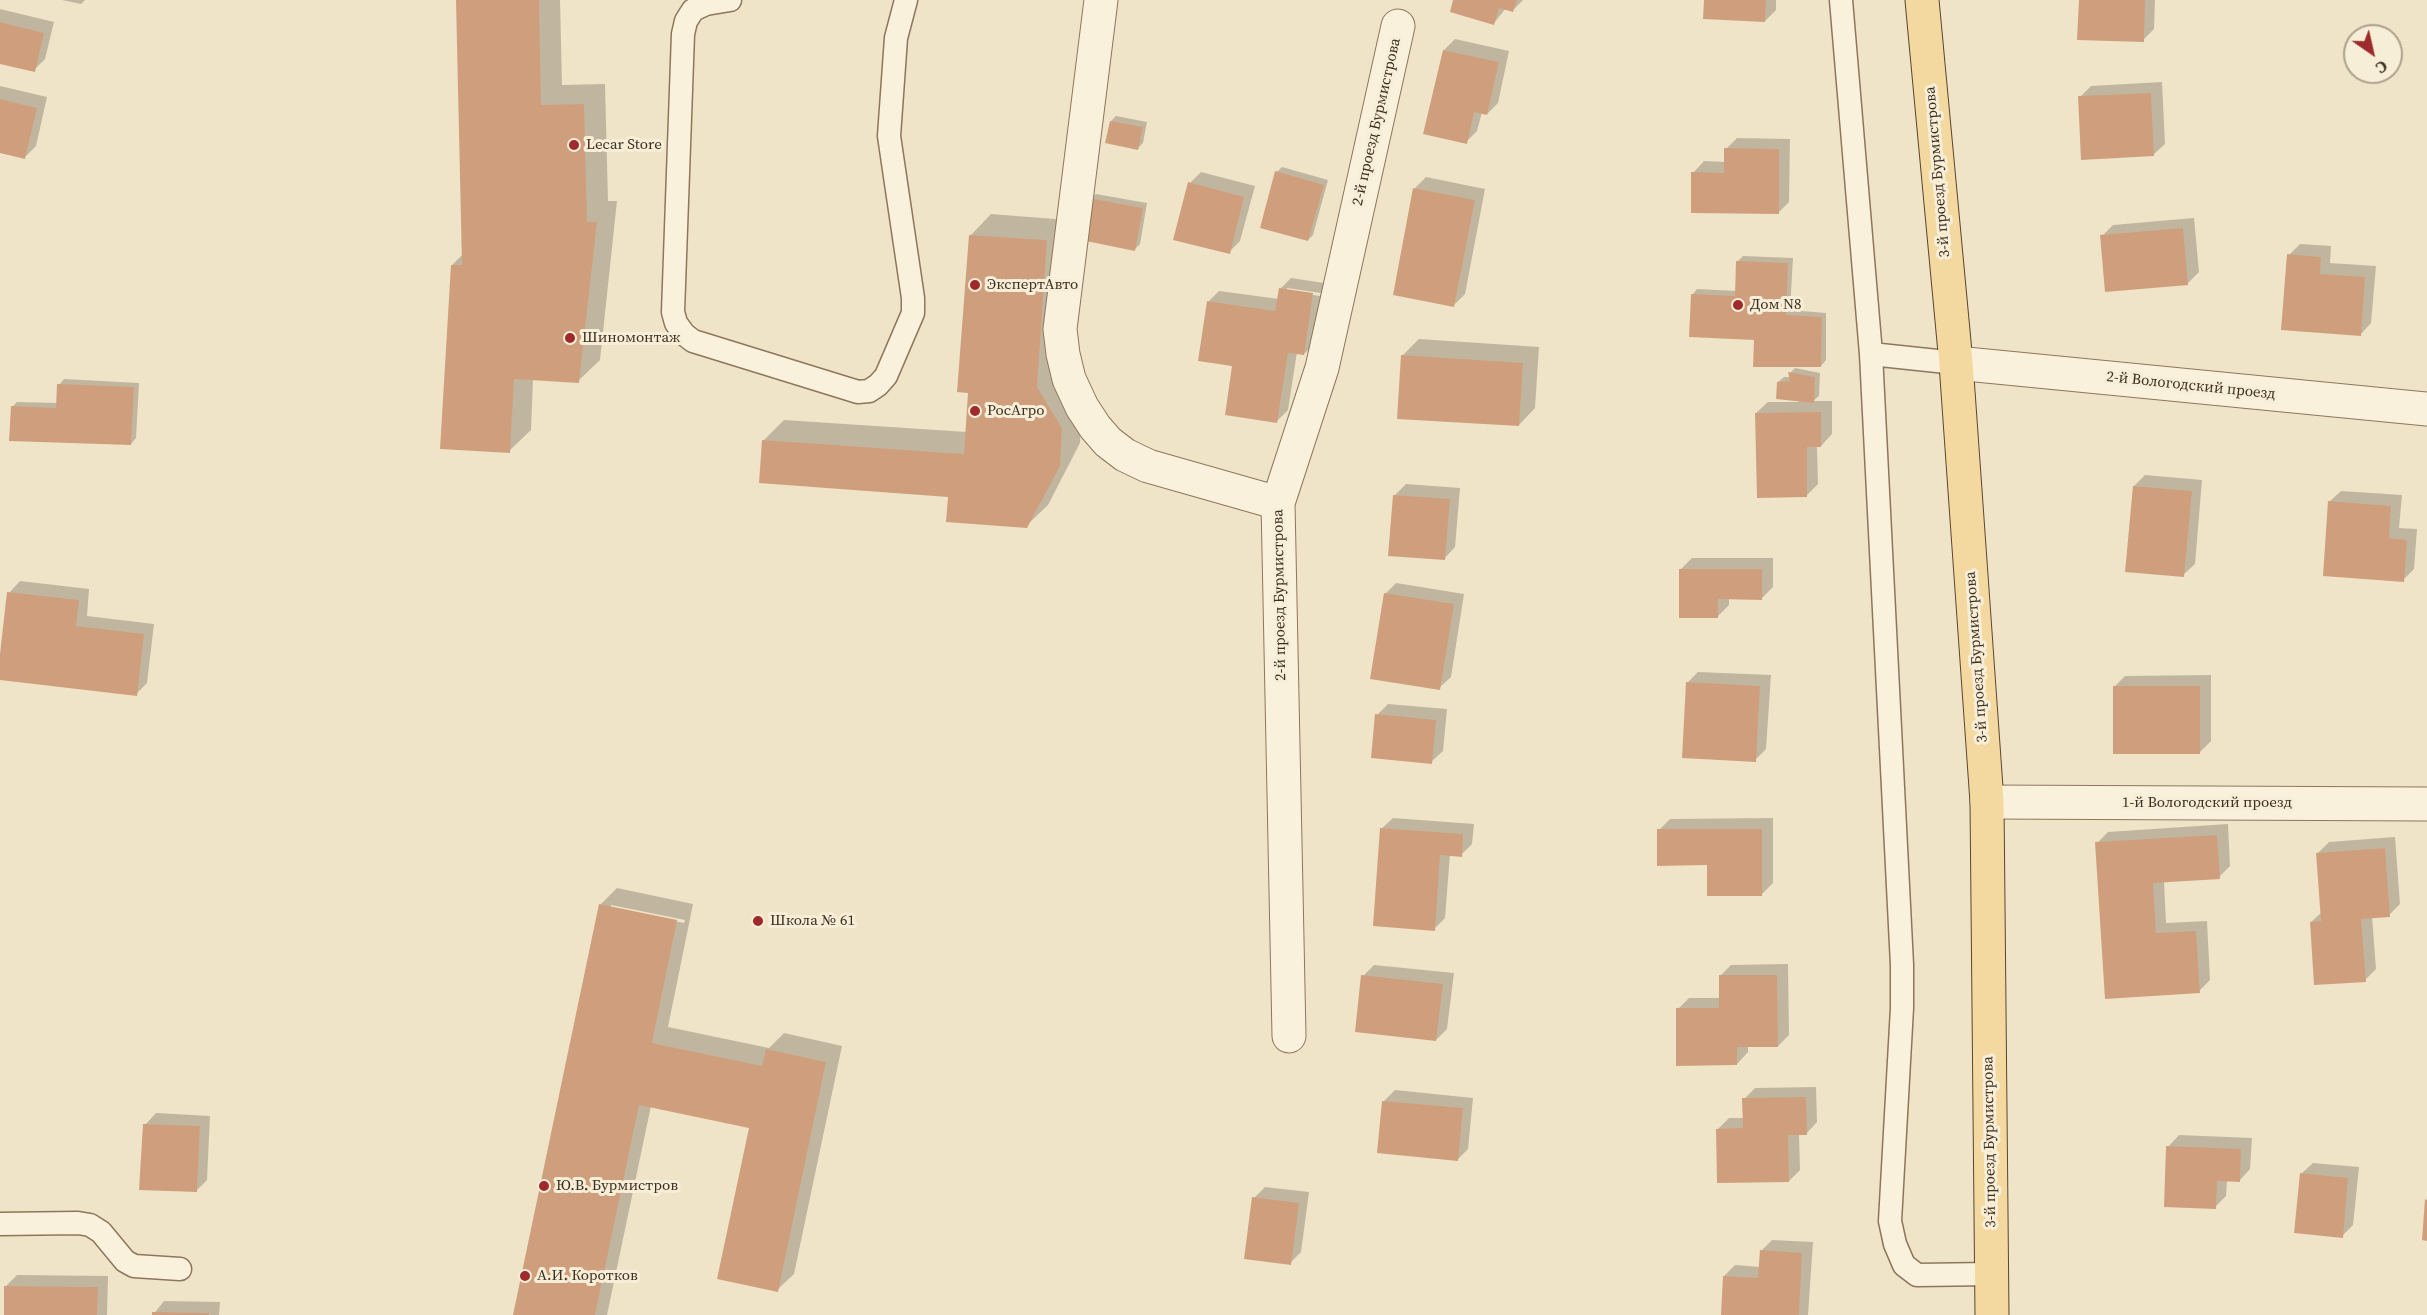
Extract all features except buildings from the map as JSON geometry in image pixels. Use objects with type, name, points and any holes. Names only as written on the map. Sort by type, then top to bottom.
[{"type":"main road","name":"3-й проезд Бурмистрова","points":[[1922,0],[1956,363],[1987,802],[1992,1315]]},
{"type":"street","points":[[1101,0],[1060,329],[1069,379],[1082,407],[1095,427],[1108,442],[1125,455],[1148,466],[1278,503]]},
{"type":"street","name":"2-й проезд Бурмистрова","points":[[1289,1036],[1278,503],[1322,368],[1398,26]]},
{"type":"street","name":"2-й Вологодский проезд","points":[[1956,363],[2427,409]]},
{"type":"street","name":"1-й Вологодский проезд","points":[[1987,802],[2427,804]]},
{"type":"lane","points":[[730,0],[687,5],[683,34],[673,312],[676,323],[693,341],[858,392],[869,391],[886,376],[913,313],[913,298],[889,136],[896,38],[906,0]]},
{"type":"lane","points":[[1841,0],[1871,354],[1902,985],[1890,1221],[1895,1244],[1904,1265],[1917,1275],[1992,1274]]},
{"type":"lane","points":[[1871,354],[1956,363]]},
{"type":"lane","points":[[0,1224],[78,1223],[90,1225],[101,1232],[125,1261],[134,1266],[180,1269]]},
{"type":"place","name":"Lecar Store","points":[[574,145]]},
{"type":"place","name":"ЭкспертАвто","points":[[975,285]]},
{"type":"place","name":"Дом N8","points":[[1738,305]]},
{"type":"place","name":"Шиномонтаж","points":[[570,338]]},
{"type":"place","name":"РосАгро","points":[[975,411]]},
{"type":"place","name":"Школа № 61","points":[[758,921]]},
{"type":"place","name":"Ю.В. Бурмистров","points":[[544,1186]]},
{"type":"place","name":"А.И. Коротков","points":[[525,1276]]}]
